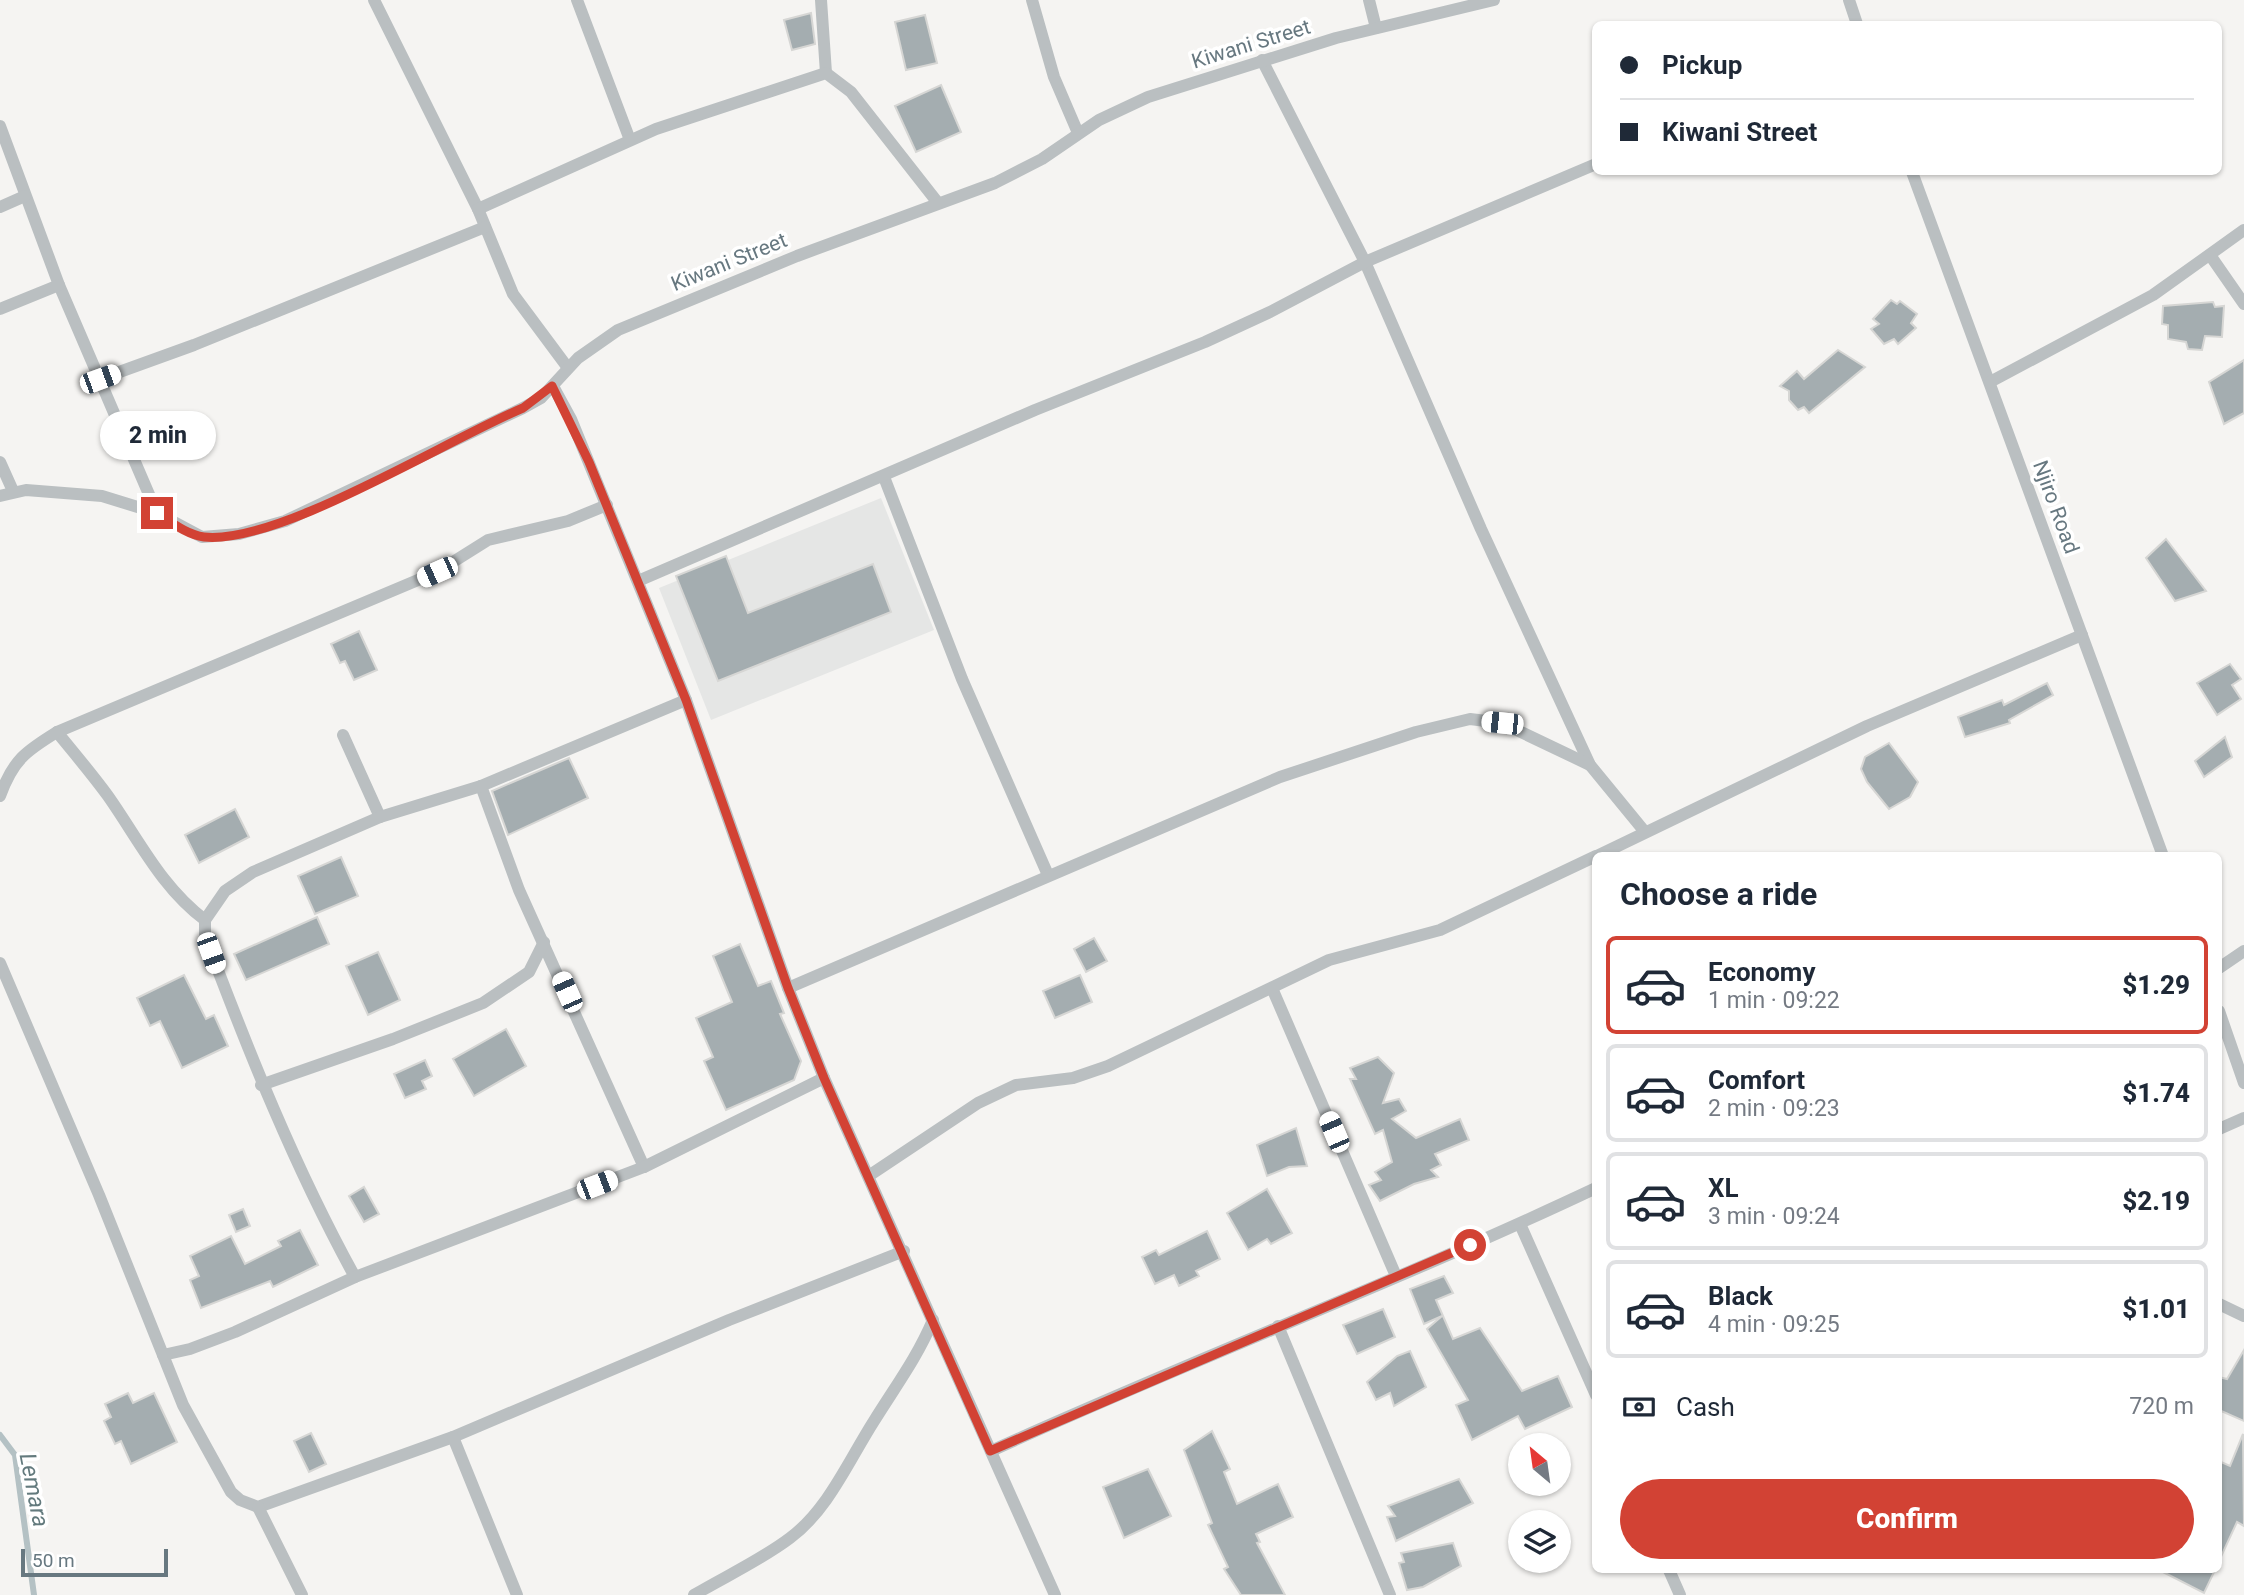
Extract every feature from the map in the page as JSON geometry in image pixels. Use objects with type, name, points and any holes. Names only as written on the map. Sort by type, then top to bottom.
[{"type":"street","points":[[374,0],[478,209],[513,294],[568,368]]},
{"type":"street","points":[[577,0],[630,140]]},
{"type":"street","points":[[821,0],[826,33],[826,73]]},
{"type":"street","points":[[1032,0],[1054,77],[1078,133]]},
{"type":"street","points":[[1369,0],[1376,28]]},
{"type":"street","name":"Kiwani Street","points":[[6,493],[102,496],[157,513],[202,537],[239,534],[285,522],[523,408],[552,386],[568,368],[597,344],[641,319],[1015,174],[1078,133],[1148,97],[1262,60],[1376,28],[1494,0]]},
{"type":"street","points":[[1849,0],[1856,21]]},
{"type":"street","points":[[1262,60],[1365,262],[1481,529],[1590,765],[1645,832]]},
{"type":"street","points":[[478,209],[630,140],[707,111],[826,73]]},
{"type":"street","points":[[826,73],[851,92],[938,203]]},
{"type":"street","points":[[0,126],[59,285],[157,513]]},
{"type":"street","points":[[638,581],[1035,410],[1205,342],[1270,312],[1365,262],[1592,166]]},
{"type":"street","name":"Njiro Road","points":[[1913,175],[2162,852]]},
{"type":"street","points":[[0,207],[25,196]]},
{"type":"street","points":[[100,379],[194,345],[485,227]]},
{"type":"street","points":[[1990,382],[2153,295],[2244,230]]},
{"type":"street","points":[[2210,255],[2244,304]]},
{"type":"street","points":[[0,309],[59,285]]},
{"type":"street","points":[[552,386],[571,419],[686,700],[788,988],[824,1078],[904,1251],[1055,1595]]},
{"type":"street","points":[[0,462],[6,493]]},
{"type":"street","points":[[884,477],[962,679],[1048,875]]},
{"type":"street","points":[[0,796],[10,769],[27,750],[57,732],[437,572],[488,540],[568,521],[607,505]]},
{"type":"street","points":[[1605,852],[1867,726],[2082,635]]},
{"type":"street","points":[[355,1277],[327,1227],[261,1084],[205,936],[205,920],[225,891],[253,872],[380,817],[481,786],[686,700]]},
{"type":"street","points":[[788,988],[1048,875],[1340,755],[1470,719],[1502,723],[1590,765]]},
{"type":"street","points":[[57,732],[108,797],[163,881],[181,902],[205,920]]},
{"type":"street","points":[[343,735],[380,817]]},
{"type":"street","points":[[481,786],[519,890],[645,1167]]},
{"type":"street","points":[[870,1175],[978,1103],[1016,1085],[1073,1078],[1108,1066],[1329,960],[1440,930],[1592,858]]},
{"type":"street","points":[[261,1084],[393,1039],[483,1003],[529,972],[544,942]]},
{"type":"street","points":[[2222,966],[2244,951]]},
{"type":"street","points":[[0,963],[183,1405],[222,1478],[240,1500],[258,1507],[453,1437],[729,1320],[904,1251]]},
{"type":"street","points":[[1272,988],[1396,1276]]},
{"type":"street","points":[[2222,1020],[2244,1083]]},
{"type":"street","points":[[163,1354],[190,1349],[235,1332],[355,1277],[645,1167],[824,1078]]},
{"type":"street","points":[[2222,1128],[2244,1118]]},
{"type":"street","points":[[990,1451],[1520,1224],[1592,1190]]},
{"type":"street","points":[[1520,1224],[1592,1386]]},
{"type":"street","points":[[2222,1305],[2244,1316]]},
{"type":"street","points":[[694,1595],[791,1537],[811,1517],[917,1358],[933,1321]]},
{"type":"street","points":[[1278,1326],[1391,1595]]},
{"type":"street","points":[[453,1437],[517,1595]]},
{"type":"street","points":[[258,1507],[302,1595]]},
{"type":"street","points":[[1670,1573],[1680,1595]]},
{"type":"shaded area","points":[[881,498],[934,630],[711,720],[659,588]]},
{"type":"building","points":[[811,13],[815,44],[792,50],[784,20]]},
{"type":"building","points":[[925,15],[937,63],[906,70],[895,22]]},
{"type":"building","points":[[941,85],[961,132],[916,152],[895,106]]},
{"type":"building","points":[[1891,300],[1897,304],[1900,301],[1917,314],[1911,323],[1916,328],[1898,344],[1894,339],[1884,344],[1871,329],[1879,324],[1873,319]]},
{"type":"building","points":[[2213,302],[2215,307],[2224,306],[2222,337],[2205,336],[2202,350],[2188,349],[2186,342],[2168,339],[2168,325],[2162,324],[2163,306]]},
{"type":"building","points":[[1838,350],[1865,367],[1809,413],[1804,407],[1798,410],[1789,400],[1789,391],[1780,386],[1797,371],[1804,379]]},
{"type":"building","points":[[2244,360],[2244,413],[2224,424],[2209,382]]},
{"type":"building","points":[[2166,539],[2206,591],[2175,601],[2146,558]]},
{"type":"building","points":[[726,556],[748,613],[873,564],[891,612],[718,681],[676,576]]},
{"type":"building","points":[[359,631],[377,670],[354,680],[345,661],[340,663],[331,644]]},
{"type":"building","points":[[2230,664],[2241,679],[2232,685],[2241,699],[2217,715],[2197,683]]},
{"type":"building","points":[[2047,683],[2053,695],[2009,720],[2010,723],[1965,737],[1958,717],[2002,700],[2004,705]]},
{"type":"building","points":[[2225,737],[2232,757],[2204,777],[2195,761]]},
{"type":"building","points":[[1889,743],[1918,782],[1910,797],[1889,809],[1867,782],[1861,769],[1865,757]]},
{"type":"building","points":[[569,758],[588,798],[508,835],[492,791]]},
{"type":"building","points":[[235,809],[249,837],[199,863],[185,835]]},
{"type":"building","points":[[341,857],[358,896],[315,914],[298,876]]},
{"type":"building","points":[[317,917],[329,944],[246,980],[234,954]]},
{"type":"building","points":[[1094,938],[1107,961],[1086,972],[1074,949]]},
{"type":"building","points":[[740,944],[758,986],[771,981],[784,1013],[780,1014],[801,1061],[794,1080],[726,1110],[704,1061],[713,1057],[696,1018],[732,1002],[713,956]]},
{"type":"building","points":[[378,952],[400,1000],[368,1015],[346,966]]},
{"type":"building","points":[[184,975],[206,1019],[214,1015],[228,1046],[182,1068],[160,1021],[150,1026],[137,998]]},
{"type":"building","points":[[1080,975],[1092,1002],[1055,1018],[1043,991]]},
{"type":"building","points":[[506,1029],[526,1066],[474,1096],[453,1059]]},
{"type":"building","points":[[1378,1057],[1394,1073],[1383,1103],[1399,1099],[1406,1111],[1392,1119],[1416,1138],[1460,1119],[1469,1140],[1435,1154],[1441,1165],[1431,1170],[1438,1177],[1414,1184],[1380,1201],[1369,1185],[1381,1180],[1375,1172],[1392,1162],[1383,1130],[1375,1134],[1350,1079],[1356,1079],[1350,1068]]},
{"type":"building","points":[[425,1060],[432,1076],[422,1081],[426,1089],[405,1098],[394,1074]]},
{"type":"building","points":[[1296,1128],[1307,1166],[1289,1167],[1267,1176],[1257,1145]]},
{"type":"building","points":[[364,1187],[379,1214],[364,1222],[349,1196]]},
{"type":"building","points":[[1267,1189],[1292,1233],[1271,1244],[1267,1239],[1248,1250],[1227,1213]]},
{"type":"building","points":[[243,1209],[250,1226],[236,1232],[229,1215]]},
{"type":"building","points":[[300,1230],[318,1265],[273,1287],[270,1281],[201,1308],[190,1280],[199,1276],[190,1256],[231,1236],[245,1264],[281,1246],[278,1241]]},
{"type":"building","points":[[1207,1231],[1220,1259],[1196,1271],[1199,1276],[1179,1286],[1174,1275],[1155,1284],[1142,1257],[1156,1250],[1159,1255]]},
{"type":"building","points":[[1444,1276],[1453,1293],[1436,1300],[1453,1339],[1480,1328],[1522,1391],[1558,1376],[1572,1407],[1525,1429],[1518,1416],[1472,1440],[1456,1405],[1468,1400],[1427,1329],[1442,1316],[1424,1324],[1410,1289]]},
{"type":"building","points":[[1383,1309],[1395,1337],[1357,1354],[1343,1325]]},
{"type":"building","points":[[2244,1350],[2244,1421],[2222,1411],[2222,1378],[2227,1379]]},
{"type":"building","points":[[1410,1351],[1426,1387],[1394,1406],[1390,1393],[1376,1400],[1367,1382],[1397,1356]]},
{"type":"building","points":[[128,1393],[133,1403],[154,1393],[177,1442],[131,1464],[121,1441],[115,1444],[104,1421],[111,1417],[105,1404]]},
{"type":"building","points":[[1212,1431],[1230,1469],[1224,1472],[1237,1504],[1278,1484],[1293,1517],[1256,1534],[1260,1542],[1257,1543],[1285,1595],[1241,1595],[1224,1569],[1228,1567],[1208,1525],[1212,1523],[1184,1450]]},
{"type":"building","points":[[311,1433],[326,1464],[309,1472],[294,1441]]},
{"type":"building","points":[[2243,1434],[2244,1526],[2237,1522],[2222,1554],[2222,1462],[2230,1466]]},
{"type":"building","points":[[1148,1469],[1171,1516],[1124,1538],[1103,1487]]},
{"type":"building","points":[[1459,1479],[1473,1503],[1396,1541],[1387,1517],[1395,1516],[1388,1506]]},
{"type":"building","points":[[1453,1543],[1461,1566],[1423,1587],[1407,1590],[1399,1563],[1404,1562],[1401,1553]]},
{"type":"building","points":[[2165,1573],[2214,1573],[2204,1593]]},
{"type":"waterway","name":"Lemara","points":[[0,1435],[15,1455],[34,1595]]},
{"type":"route","points":[[157,513],[202,537],[239,534],[285,522],[523,408],[541,398],[552,386],[571,419],[686,700],[788,988],[824,1078],[904,1251],[990,1451],[1101,1401],[1470,1245]]}]
